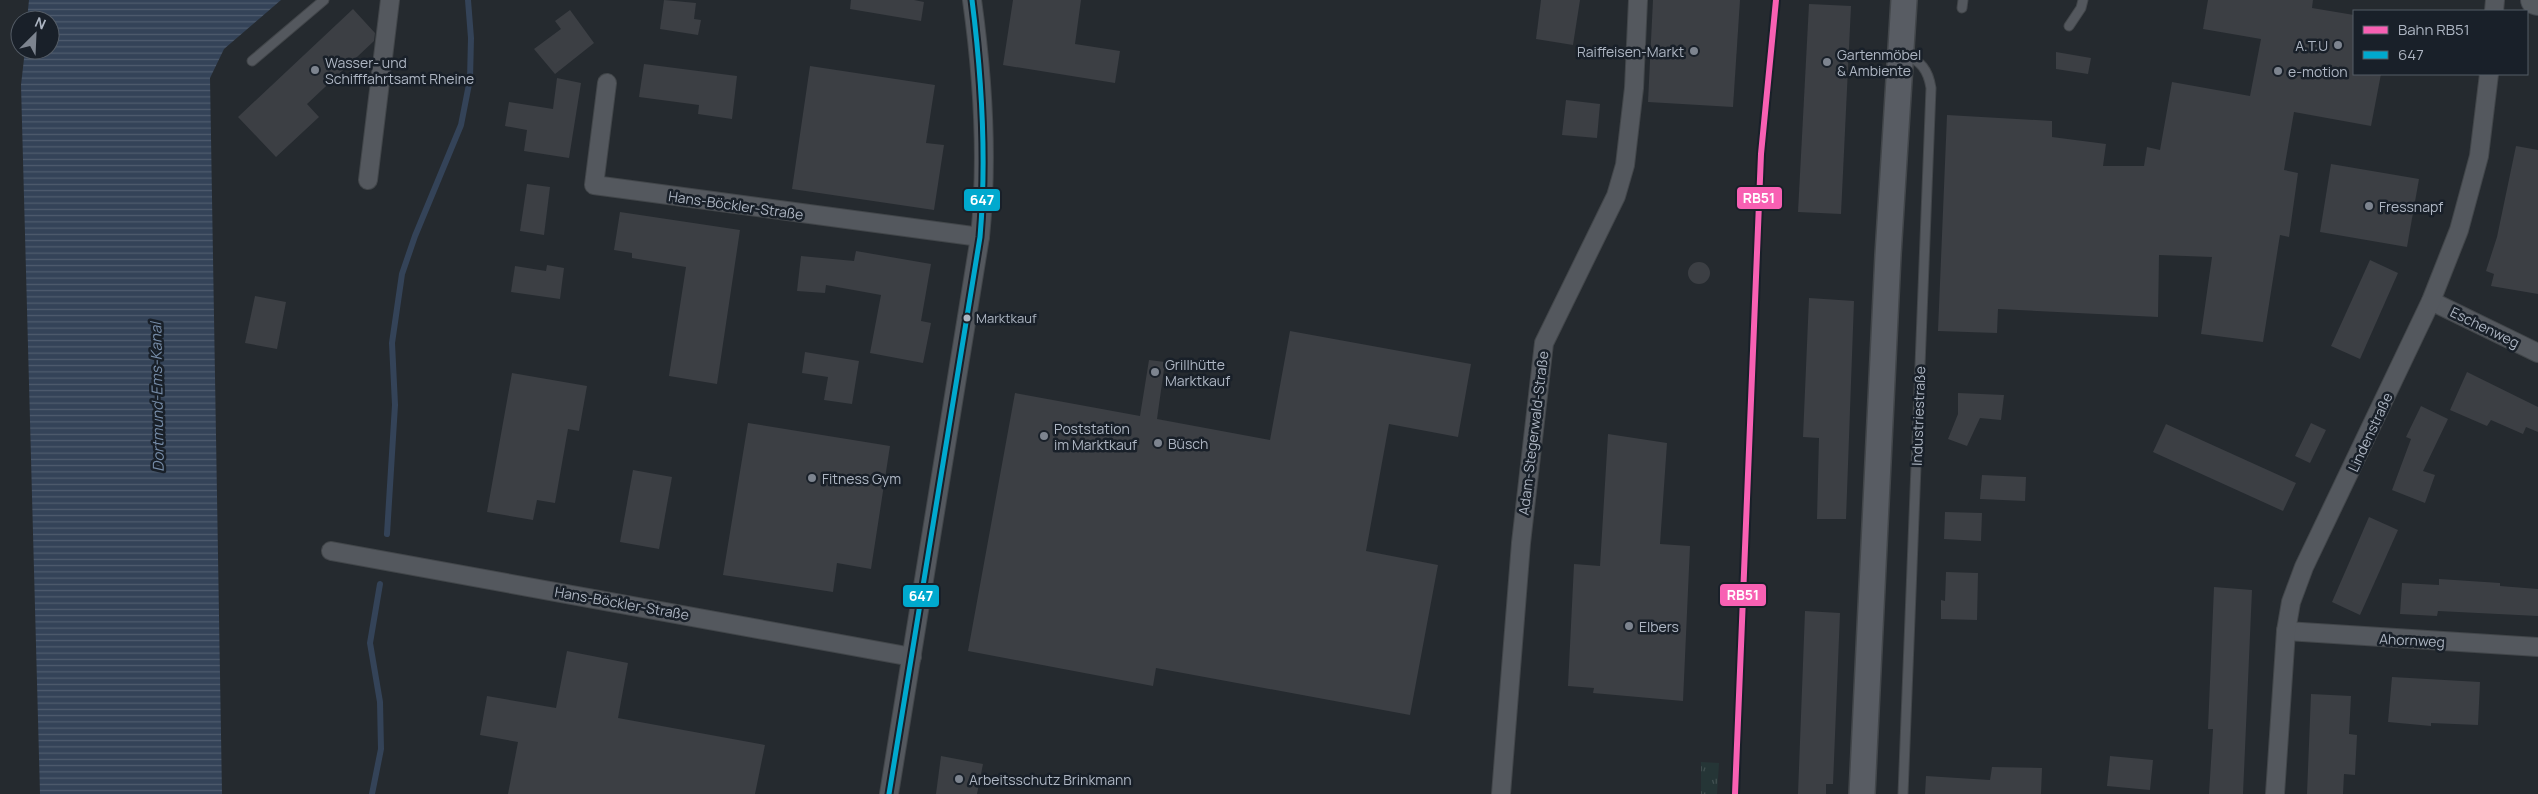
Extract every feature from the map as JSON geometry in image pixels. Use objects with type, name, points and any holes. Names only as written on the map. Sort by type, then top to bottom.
[{"type":"street","points":[[368,180],[390,0]]},
{"type":"street","points":[[890,794],[980,237],[984,194],[980,66],[972,0]]},
{"type":"street","name":"Adam-Stegerwald-Straße","points":[[1501,794],[1521,543],[1544,343],[1616,196],[1625,165],[1634,88],[1638,0]]},
{"type":"street","points":[[1862,794],[1887,274],[1904,0]]},
{"type":"street","name":"Lindenstraße","points":[[2275,794],[2286,631],[2291,602],[2304,567],[2432,301],[2459,230],[2479,156],[2489,75]]},
{"type":"street","name":"Hans-Böckler-Straße","points":[[607,83],[594,185],[980,237]]},
{"type":"street","name":"Eschenweg","points":[[2432,301],[2538,353]]},
{"type":"street","name":"Hans-Böckler-Straße","points":[[331,551],[912,656]]},
{"type":"street","name":"Ahornweg","points":[[2286,631],[2538,647]]},
{"type":"lane","points":[[252,61],[324,0]]},
{"type":"lane","points":[[2069,26],[2082,8],[2083,0]]},
{"type":"lane","name":"Industriestraße","points":[[1901,52],[1920,62],[1929,74],[1932,88],[1903,794]]},
{"type":"green space","points":[[1701,762],[1719,763],[1717,794],[1701,794]]},
{"type":"water","name":"Dortmund-Ems-Kanal","points":[[29,0],[281,0],[224,49],[210,78],[222,794],[40,794],[21,85],[24,60],[60,60],[60,10],[28,10]]},
{"type":"building","points":[[664,0],[696,3],[694,19],[701,20],[698,35],[660,29]]},
{"type":"building","points":[[851,0],[914,0],[924,2],[921,21],[850,9]]},
{"type":"building","points":[[1013,0],[1081,0],[1075,44],[1120,51],[1115,83],[1003,65]]},
{"type":"building","points":[[1541,0],[1580,0],[1573,45],[1536,39]]},
{"type":"building","name":"Raiffeisen-Markt","points":[[1653,0],[1740,0],[1733,107],[1648,102]]},
{"type":"building","points":[[2208,0],[2313,0],[2312,8],[2353,15],[2353,75],[2381,75],[2371,126],[2294,112],[2284,170],[2298,173],[2289,237],[2280,235],[2263,342],[2201,334],[2212,257],[2159,255],[2158,317],[1998,309],[1997,333],[1938,331],[1947,115],[2052,121],[2052,137],[2106,144],[2103,166],[2144,166],[2147,147],[2160,150],[2172,82],[2250,96],[2261,39],[2203,29]]},
{"type":"building","name":"Gartenmöbel & Ambiente","points":[[1809,4],[1851,6],[1841,214],[1798,212]]},
{"type":"building","name":"Wasser- und Schifffahrtsamt Rheine","points":[[353,9],[375,33],[374,41],[307,104],[319,117],[276,157],[238,117]]},
{"type":"building","points":[[570,10],[594,43],[555,74],[534,49],[561,29],[555,21]]},
{"type":"building","points":[[2056,52],[2091,58],[2088,74],[2056,69]]},
{"type":"building","points":[[644,64],[737,76],[732,119],[698,114],[699,105],[639,97]]},
{"type":"building","points":[[810,66],[935,85],[926,143],[944,145],[934,210],[792,189]]},
{"type":"building","points":[[557,78],[581,83],[569,158],[524,151],[527,130],[505,126],[509,102],[553,109]]},
{"type":"building","points":[[1566,100],[1600,104],[1597,138],[1562,135]]},
{"type":"building","points":[[2516,146],[2538,150],[2538,294],[2491,286],[2494,274],[2486,271],[2497,237]]},
{"type":"building","name":"Fressnapf","points":[[2331,164],[2419,179],[2407,247],[2320,232]]},
{"type":"building","points":[[527,184],[550,187],[544,235],[520,231]]},
{"type":"building","points":[[620,212],[740,230],[717,384],[669,376],[686,267],[632,258],[632,253],[614,250]]},
{"type":"building","points":[[856,251],[931,264],[921,321],[931,323],[923,363],[870,353],[881,295],[826,285],[825,293],[797,291],[801,256],[854,261]]},
{"type":"building","points":[[2370,260],[2398,273],[2360,359],[2331,346]]},
{"type":"building","points":[[1699,262],[1707,265],[1710,273],[1707,281],[1699,284],[1691,281],[1688,273],[1691,265]]},
{"type":"building","points":[[547,265],[564,268],[560,299],[511,292],[515,266],[546,271]]},
{"type":"building","points":[[255,296],[286,302],[277,349],[245,343]]},
{"type":"building","points":[[1809,298],[1854,301],[1846,519],[1817,519],[1819,438],[1803,437]]},
{"type":"building","points":[[1290,331],[1471,364],[1458,437],[1389,424],[1366,551],[1438,565],[1410,715],[1156,668],[1153,686],[968,651],[1015,393],[1140,416],[1149,360],[1165,362],[1157,419],[1270,440]]},
{"type":"building","points":[[805,352],[859,361],[852,404],[824,400],[828,377],[802,373]]},
{"type":"building","points":[[2467,372],[2538,407],[2538,432],[2526,427],[2523,434],[2491,420],[2487,426],[2450,410]]},
{"type":"building","points":[[512,373],[587,386],[579,431],[568,429],[555,503],[537,500],[533,520],[487,512]]},
{"type":"building","points":[[1958,393],[2004,395],[2001,420],[1980,418],[1967,446],[1948,439],[1958,414]]},
{"type":"building","points":[[2421,406],[2448,419],[2423,471],[2435,475],[2425,503],[2392,490],[2411,439],[2406,437]]},
{"type":"building","name":"Fitness Gym","points":[[748,423],[890,446],[871,569],[837,563],[833,592],[723,575]]},
{"type":"building","points":[[2311,423],[2326,430],[2310,463],[2295,456]]},
{"type":"building","points":[[2166,424],[2296,483],[2283,511],[2153,452]]},
{"type":"building","name":"Elbers","points":[[1608,434],[1667,443],[1660,544],[1690,546],[1683,701],[1593,693],[1594,688],[1568,686],[1574,564],[1600,566]]},
{"type":"building","points":[[633,470],[672,477],[659,549],[620,542]]},
{"type":"building","points":[[1982,475],[2026,477],[2025,501],[1980,499]]},
{"type":"building","points":[[1945,512],[1982,513],[1981,541],[1944,539]]},
{"type":"building","points":[[2369,517],[2398,530],[2360,615],[2332,602]]},
{"type":"building","points":[[1946,572],[1978,573],[1977,620],[1941,619],[1941,600],[1945,601]]},
{"type":"building","points":[[2439,579],[2500,583],[2500,586],[2538,589],[2538,616],[2438,611],[2437,616],[2400,614],[2402,583],[2439,585]]},
{"type":"building","points":[[2214,587],[2252,590],[2243,794],[2209,794],[2213,729],[2208,729]]},
{"type":"building","points":[[1805,611],[1840,613],[1833,784],[1826,784],[1826,794],[1798,794]]},
{"type":"building","points":[[567,651],[628,663],[618,718],[765,745],[755,794],[508,794],[518,742],[480,735],[487,696],[556,708]]},
{"type":"building","points":[[2392,677],[2480,682],[2478,725],[2431,723],[2431,726],[2388,722]]},
{"type":"building","points":[[2311,694],[2351,696],[2349,734],[2357,735],[2355,775],[2344,774],[2343,794],[2307,794]]},
{"type":"building","name":"Arbeitsschutz Brinkmann","points":[[941,756],[983,764],[977,794],[936,794]]},
{"type":"building","points":[[2110,756],[2153,760],[2150,790],[2107,786]]},
{"type":"building","points":[[1992,767],[2042,768],[2041,794],[1925,794],[1926,776],[1990,780]]},
{"type":"waterway","points":[[387,534],[395,405],[392,343],[402,274],[415,236],[461,125],[470,79],[471,38],[468,0]]},
{"type":"waterway","points":[[372,794],[381,749],[380,702],[370,643],[380,584]]},
{"type":"rail line","name":"RB51","points":[[1735,794],[1761,154],[1776,0]]},
{"type":"transit line","name":"647","points":[[889,794],[980,237],[983,177],[982,118],[972,0]]},
{"type":"place","name":"A.T.U","points":[[2338,45]]},
{"type":"place","name":"Raiffeisen-Markt","points":[[1694,51]]},
{"type":"place","name":"Gartenmöbel & Ambiente","points":[[1827,62]]},
{"type":"place","name":"Wasser- und Schifffahrtsamt Rheine","points":[[315,70]]},
{"type":"place","name":"e-motion","points":[[2278,71]]},
{"type":"place","name":"Fressnapf","points":[[2369,206]]},
{"type":"place","name":"Marktkauf","points":[[967,318]]},
{"type":"place","name":"Grillhütte Marktkauf","points":[[1155,372]]},
{"type":"place","name":"Poststation im Marktkauf","points":[[1044,436]]},
{"type":"place","name":"Büsch","points":[[1158,443]]},
{"type":"place","name":"Fitness Gym","points":[[812,478]]},
{"type":"place","name":"Elbers","points":[[1629,626]]},
{"type":"place","name":"Arbeitsschutz Brinkmann","points":[[959,779]]}]
